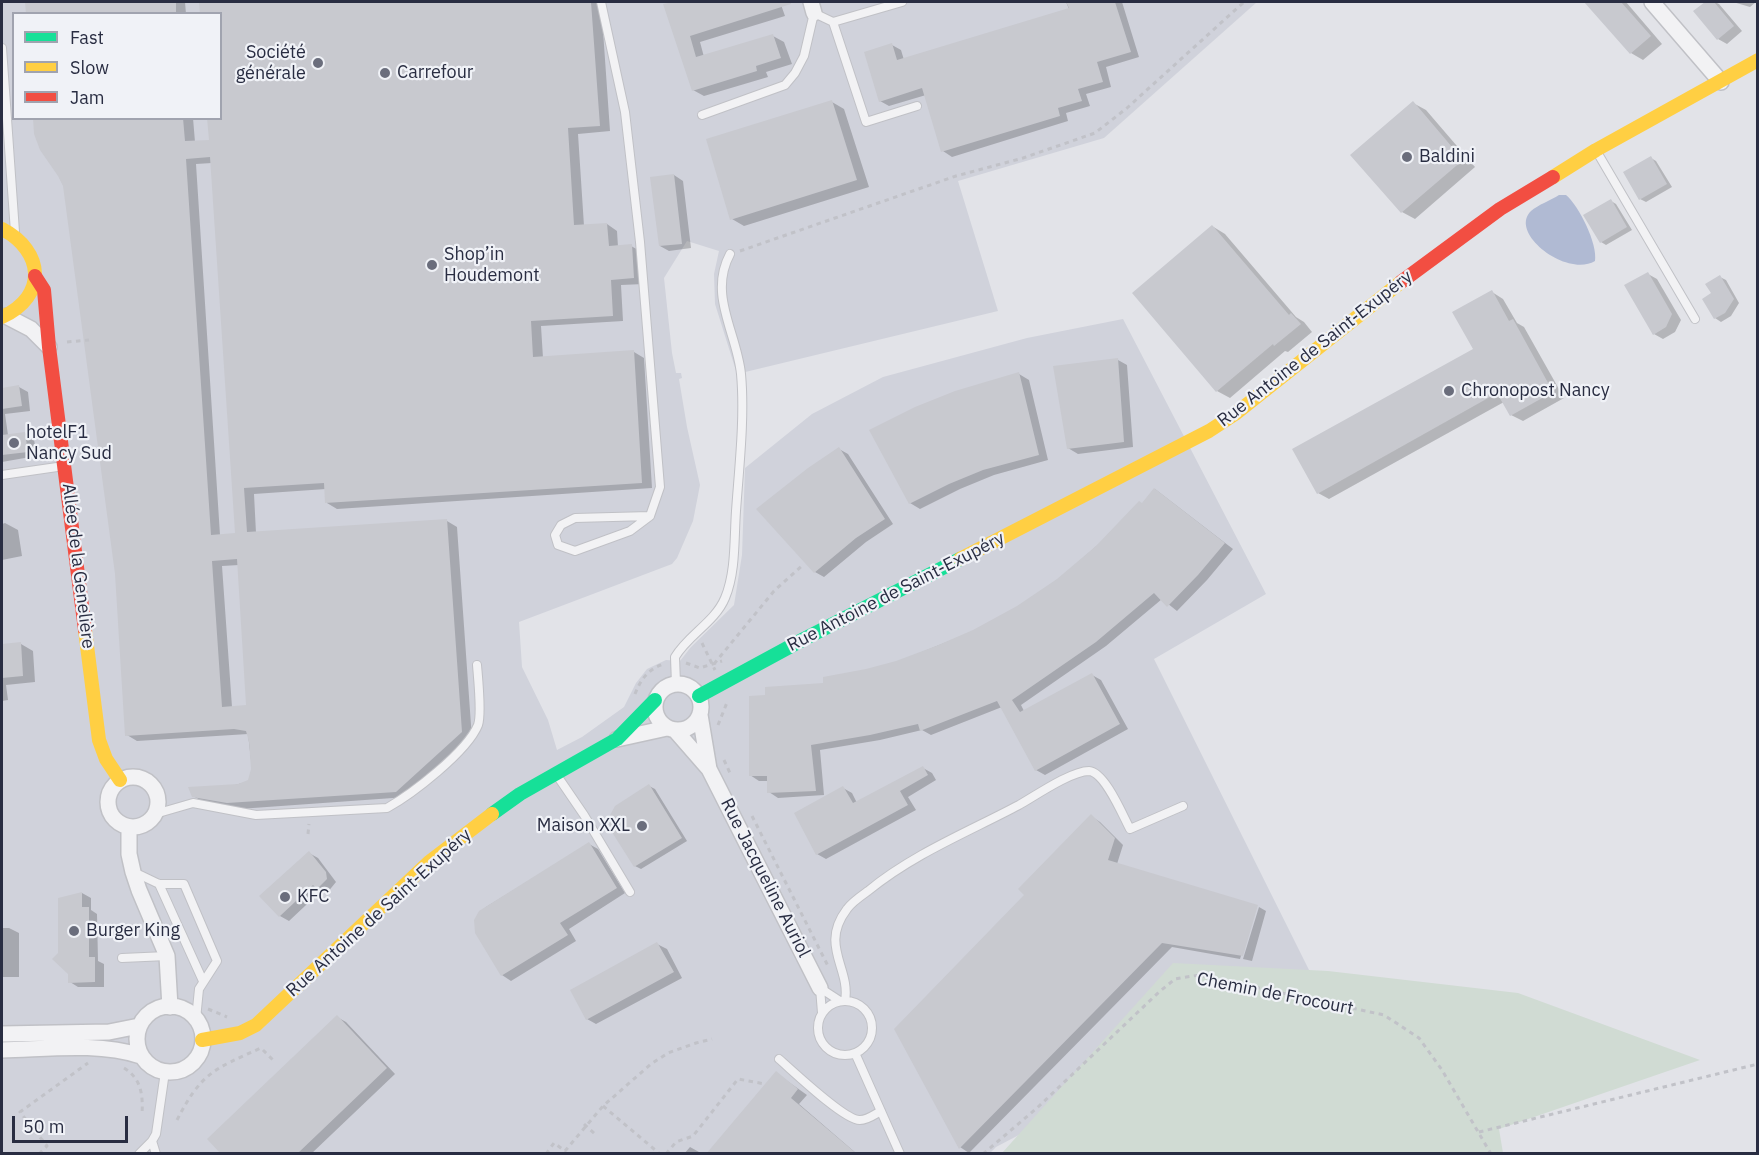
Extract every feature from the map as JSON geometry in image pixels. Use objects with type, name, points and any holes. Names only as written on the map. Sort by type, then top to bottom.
[{"type":"street","points":[[1652,2],[1721,82]]},
{"type":"street","name":"Rue Antoine de Saint-Exupéry","points":[[699,696],[1209,431],[1234,414],[1472,228],[1516,198],[1596,150],[1758,60]]},
{"type":"street","points":[[2,230],[15,235]]},
{"type":"street","name":"Allée de la Genelière","points":[[15,235],[28,248],[33,257],[35,276],[44,290],[49,347],[99,740],[106,759],[120,780]]},
{"type":"street","points":[[4,316],[19,308],[30,295],[35,276]]},
{"type":"street","points":[[4,316],[31,329],[49,347]]},
{"type":"street","points":[[676,684],[690,687],[699,696],[700,715],[692,726],[684,730],[671,729],[656,716],[656,700],[662,689],[676,684]]},
{"type":"street","name":"Rue Antoine de Saint-Exupéry","points":[[202,1040],[236,1034],[256,1025],[438,855],[501,807],[555,772],[617,739],[656,700]]},
{"type":"street","name":"Rue Jacqueline Auriol","points":[[700,715],[709,768],[820,988]]},
{"type":"street","name":"Rue Antoine de Saint-Exupéry","points":[[617,739],[671,729]]},
{"type":"street","name":"Rue Jacqueline Auriol","points":[[671,729],[709,768]]},
{"type":"street","points":[[132,777],[150,784],[158,801],[155,814],[147,823],[129,827],[117,821],[112,816],[108,803],[111,790],[120,780],[132,777]]},
{"type":"street","points":[[129,827],[129,854],[133,872],[167,956],[170,1007]]},
{"type":"street","points":[[162,1007],[170,1007],[179,1008],[196,1019],[202,1033],[201,1049],[191,1064],[174,1072],[165,1072],[147,1064],[141,1056],[137,1041],[140,1026],[149,1014],[162,1007]]},
{"type":"street","points":[[2,1034],[109,1032],[140,1026]]},
{"type":"street","points":[[2,1050],[113,1048],[141,1056]]},
{"type":"lane","points":[[601,2],[625,112],[640,242],[660,487],[650,516],[630,531],[575,551],[558,545],[555,535],[561,525],[575,518],[650,516]]},
{"type":"lane","points":[[833,22],[902,2]]},
{"type":"lane","points":[[702,115],[785,85],[804,56],[812,7],[833,22],[866,122],[917,106]]},
{"type":"lane","points":[[2,48],[15,235]]},
{"type":"lane","points":[[1596,150],[1695,319]]},
{"type":"lane","points":[[676,684],[674,663],[679,651],[724,599],[732,567],[742,396],[739,359],[725,315],[722,284],[723,270],[730,254]]},
{"type":"lane","points":[[2,476],[65,466]]},
{"type":"lane","points":[[155,814],[193,803],[256,815],[387,808],[405,798],[469,739],[478,723],[477,665]]},
{"type":"lane","points":[[822,1013],[832,1004],[842,1001],[847,992],[835,945],[837,929],[847,908],[879,882],[926,853],[1055,784],[1089,771],[1096,773],[1104,781],[1130,829],[1183,806]]},
{"type":"lane","points":[[555,772],[584,815],[630,892]]},
{"type":"lane","points":[[133,872],[159,884],[184,884],[187,889],[217,961],[199,989],[196,1019]]},
{"type":"lane","points":[[159,884],[203,981]]},
{"type":"lane","points":[[122,958],[167,956]]},
{"type":"lane","points":[[820,988],[842,1001],[855,1003],[863,1008],[871,1023],[870,1038],[866,1045],[855,1053],[840,1054],[826,1047],[819,1038],[817,1028],[822,1013],[820,988]]},
{"type":"lane","points":[[855,1053],[900,1154]]},
{"type":"lane","points":[[779,1059],[854,1120],[866,1119],[881,1111]]},
{"type":"lane","points":[[139,1154],[152,1141],[160,1118],[165,1072]]},
{"type":"lane","points":[[152,1141],[156,1154]]},
{"type":"path","points":[[730,254],[956,176],[1023,158],[1095,133],[1127,108],[1244,2]]},
{"type":"path","points":[[77,342],[89,340]]},
{"type":"path","points":[[713,665],[774,591],[803,565]]},
{"type":"path","points":[[696,633],[707,650],[720,685],[730,696],[718,721],[717,732]]},
{"type":"path","points":[[632,702],[642,677],[653,668],[662,664],[689,663],[700,668],[723,661]]},
{"type":"path","points":[[722,753],[730,775]]},
{"type":"path","points":[[750,814],[828,967]]},
{"type":"path","points":[[308,834],[310,819]]},
{"type":"path","name":"Chemin de Frocourt","points":[[982,1154],[1037,1108],[1159,992],[1175,979],[1199,975],[1383,1015],[1419,1038],[1442,1070],[1491,1154]]},
{"type":"path","points":[[546,1154],[554,1143],[565,1151],[585,1125],[611,1099],[623,1092],[636,1075],[668,1053],[712,1039]]},
{"type":"path","points":[[177,1120],[193,1091],[213,1071],[261,1048],[275,1062]]},
{"type":"path","points":[[39,1154],[47,1146],[20,1112],[82,1066],[91,1063]]},
{"type":"path","points":[[1479,1132],[1758,1064]]},
{"type":"path","points":[[122,1067],[139,1083],[142,1094],[142,1115]]},
{"type":"path","points":[[666,1154],[676,1142],[693,1136],[738,1079],[765,1084]]},
{"type":"path","points":[[603,1106],[660,1154]]},
{"type":"path","points":[[585,1125],[596,1134]]},
{"type":"path","points":[[547,1142],[552,1146]]},
{"type":"shaded area","points":[[2,2],[1257,2],[1104,138],[958,181],[998,311],[737,374],[715,304],[714,274],[719,251],[687,241],[664,278],[672,353],[676,373],[681,373],[682,378],[679,379],[687,427],[700,485],[693,521],[677,558],[672,564],[519,622],[522,667],[548,720],[557,750],[582,737],[624,707],[636,683],[647,669],[666,660],[680,661],[734,605],[742,555],[745,468],[812,414],[883,377],[1027,338],[1123,319],[1266,594],[1154,659],[1314,980],[996,1147],[990,1153],[2,1154]]},
{"type":"shaded area","points":[[1173,963],[1328,971],[1518,993],[1700,1060],[1499,1129],[1503,1153],[1002,1153]]},
{"type":"water","points":[[1559,195],[1566,195],[1582,216],[1594,245],[1595,261],[1583,265],[1556,258],[1544,251],[1527,230],[1526,220],[1531,211]]},
{"type":"building","points":[[25,2],[176,2],[176,12],[26,12]]},
{"type":"building","points":[[199,2],[591,2],[600,126],[568,128],[574,225],[607,223],[609,246],[632,244],[634,278],[611,280],[613,316],[531,321],[533,357],[634,350],[642,483],[325,503],[324,483],[244,488],[247,532],[447,519],[462,732],[396,792],[227,803],[192,797],[188,787],[238,784],[248,780],[251,769],[246,731],[234,729],[125,736],[115,574],[63,186],[40,150],[34,134],[33,120],[183,120],[185,141],[209,140],[207,120],[222,120],[222,12],[200,12]],"holes":[[[210,157],[235,533],[211,535],[186,159]],[[237,559],[246,705],[222,707],[212,561]]]},
{"type":"building","points":[[673,2],[791,2],[791,4],[690,36],[696,57],[773,34],[781,58],[756,66],[757,71],[692,91],[663,4]]},
{"type":"building","points":[[1066,2],[1115,2],[1131,52],[1097,62],[1103,82],[1078,89],[1082,101],[1058,108],[1060,116],[941,152],[922,88],[879,102],[864,52],[892,43],[897,60],[1069,8]]},
{"type":"building","points":[[1584,2],[1621,2],[1651,36],[1630,54]]},
{"type":"building","points":[[1705,2],[1714,2],[1734,26],[1717,40],[1693,11]]},
{"type":"building","points":[[832,100],[857,180],[730,220],[706,139]]},
{"type":"building","name":"Baldini","points":[[1413,101],[1463,160],[1401,213],[1350,155]]},
{"type":"building","points":[[1651,156],[1667,184],[1639,200],[1623,172]]},
{"type":"building","points":[[674,174],[682,244],[659,246],[650,177]]},
{"type":"building","points":[[1611,199],[1627,227],[1600,243],[1583,215]]},
{"type":"building","points":[[1212,225],[1289,315],[1291,313],[1301,324],[1274,346],[1273,344],[1216,392],[1132,293]]},
{"type":"building","points":[[1648,272],[1672,314],[1666,327],[1653,335],[1624,285]]},
{"type":"building","points":[[1720,275],[1734,299],[1725,313],[1714,319],[1702,299],[1711,293],[1705,284]]},
{"type":"building","name":"Chronopost Nancy","points":[[1492,290],[1509,321],[1513,319],[1553,392],[1510,416],[1497,393],[1317,494],[1292,449],[1473,349],[1452,312]]},
{"type":"building","points":[[1118,358],[1124,442],[1067,449],[1053,366]]},
{"type":"building","points":[[1019,372],[1039,455],[983,470],[909,504],[869,430],[915,407],[955,391]]},
{"type":"building","name":"hotelF1 Nancy Sud","points":[[19,385],[22,406],[2,409],[2,388]]},
{"type":"building","name":"hotelF1 Nancy Sud","points":[[25,432],[28,452],[2,455],[2,435]]},
{"type":"building","points":[[839,447],[885,519],[856,538],[814,573],[756,509]]},
{"type":"building","points":[[1154,488],[1225,543],[1167,607],[1154,593],[1096,642],[1012,700],[1020,712],[1092,673],[1120,724],[1035,771],[997,701],[920,731],[918,724],[811,745],[816,791],[767,793],[767,776],[749,776],[749,696],[765,695],[765,687],[823,683],[823,677],[896,661],[973,630],[1017,606],[1057,579],[1096,546],[1139,501],[1142,503]]},
{"type":"building","points":[[21,642],[23,676],[2,678],[2,644]]},
{"type":"building","points":[[923,766],[928,775],[900,791],[908,805],[816,855],[794,813],[843,786],[853,803]]},
{"type":"building","name":"Maison XXL","points":[[649,784],[682,838],[634,867],[610,829],[609,817],[615,806]]},
{"type":"building","points":[[1091,814],[1115,838],[1108,860],[1258,905],[1243,956],[1162,943],[959,1149],[894,1029],[1024,895],[1018,889]]},
{"type":"building","points":[[589,842],[617,888],[560,923],[568,935],[501,976],[475,933],[474,920],[479,911]]},
{"type":"building","points":[[309,851],[326,872],[327,879],[317,889],[313,885],[279,917],[259,896]]},
{"type":"building","name":"Burger King","points":[[82,892],[82,907],[89,907],[89,957],[95,957],[95,982],[68,983],[68,974],[52,959],[58,953],[58,898]]},
{"type":"building","points":[[657,942],[674,972],[586,1020],[570,990]]},
{"type":"building","points":[[337,1015],[387,1068],[297,1154],[221,1154],[207,1139]]},
{"type":"building","points":[[776,1071],[798,1089],[791,1098],[857,1154],[706,1154]]},
{"type":"traffic: fast","points":[[699,696],[960,559]]},
{"type":"traffic: fast","points":[[492,814],[520,794],[617,739],[655,700]]},
{"type":"traffic: slow","points":[[1553,177],[1596,150],[1758,60]]},
{"type":"traffic: slow","points":[[2,229],[16,238],[26,249],[33,261],[35,273],[33,286],[27,297],[17,308],[2,317]]},
{"type":"traffic: slow","points":[[960,559],[1209,431],[1235,414],[1401,282]]},
{"type":"traffic: slow","points":[[85,630],[99,740],[106,759],[120,780]]},
{"type":"traffic: slow","points":[[202,1040],[240,1033],[256,1025],[429,862],[492,814]]},
{"type":"traffic: jam","points":[[1401,282],[1500,209],[1553,177]]},
{"type":"traffic: jam","points":[[35,276],[44,290],[49,347],[85,630]]},
{"type":"place","name":"Société générale","points":[[318,63]]},
{"type":"place","name":"Carrefour","points":[[385,73]]},
{"type":"place","name":"Baldini","points":[[1407,157]]},
{"type":"place","name":"Shop’in Houdemont","points":[[432,265]]},
{"type":"place","name":"Chronopost Nancy","points":[[1449,391]]},
{"type":"place","name":"hotelF1 Nancy Sud","points":[[14,443]]},
{"type":"place","name":"Maison XXL","points":[[642,826]]},
{"type":"place","name":"KFC","points":[[285,897]]},
{"type":"place","name":"Burger King","points":[[74,931]]}]
